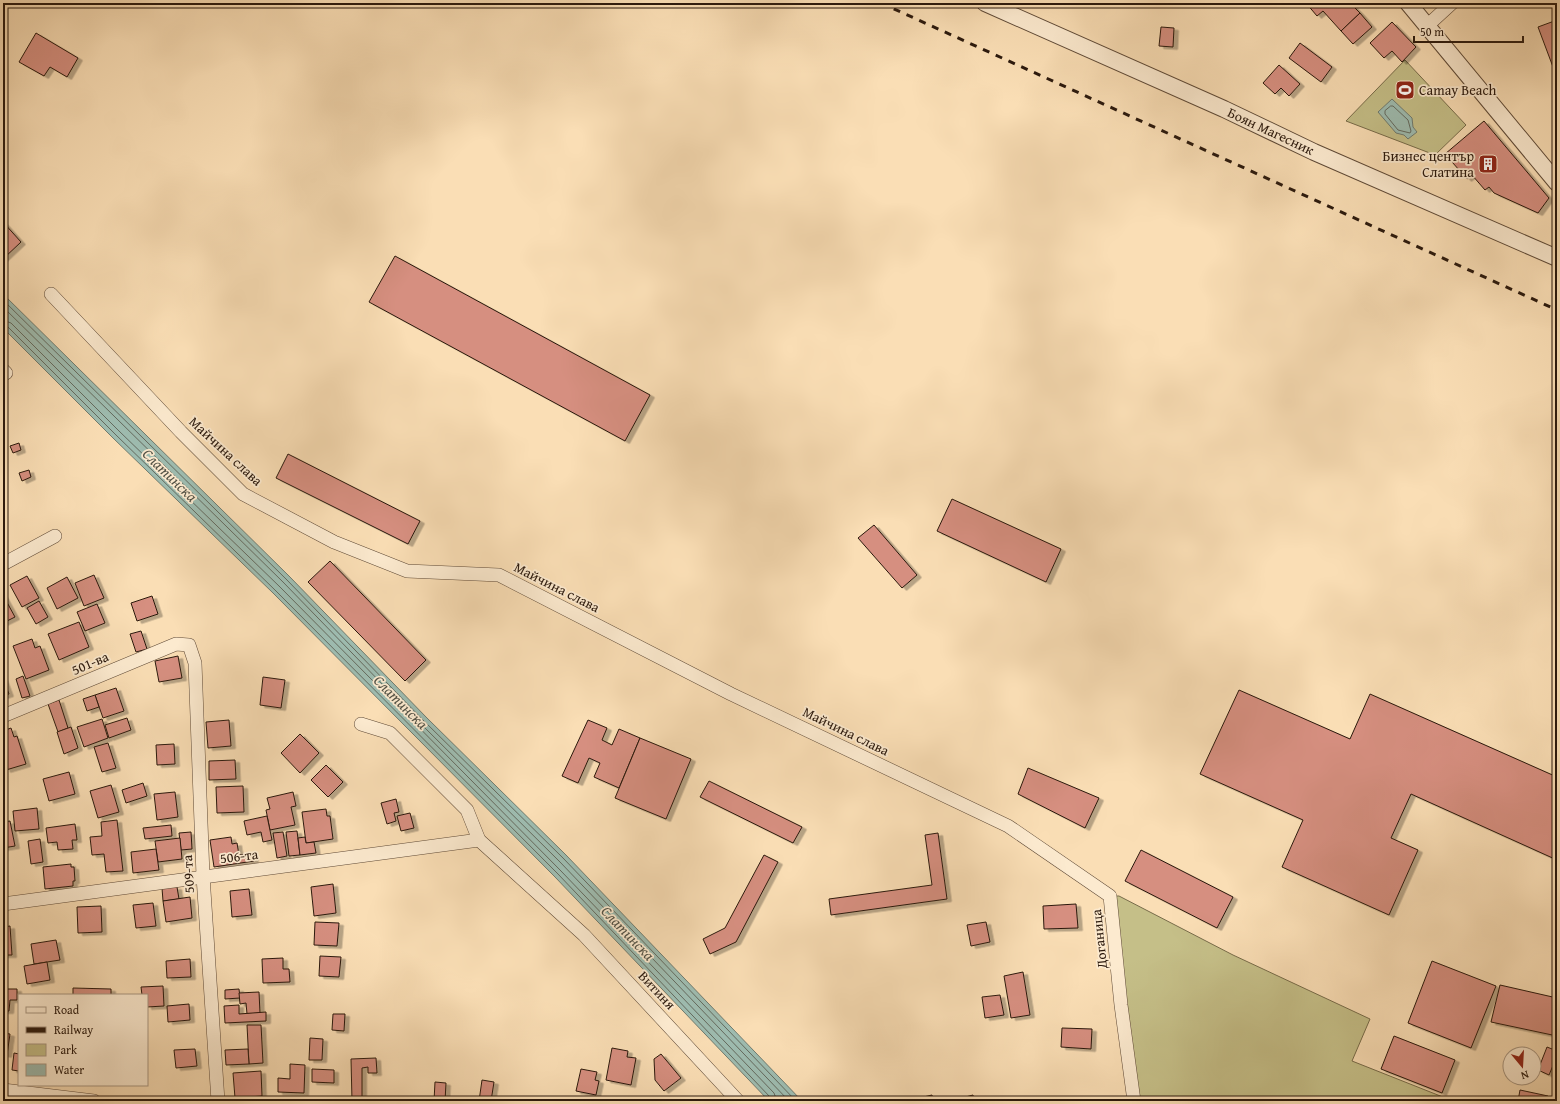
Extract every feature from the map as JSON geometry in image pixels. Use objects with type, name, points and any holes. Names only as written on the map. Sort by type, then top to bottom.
[{"type":"street","name":"Боян Магесник","points":[[985,3],[1007,7],[1314,152],[1557,258]]},
{"type":"street","points":[[1408,3],[1428,25],[1557,183]]},
{"type":"street","points":[[1428,25],[1452,3]]},
{"type":"street","name":"Майчина слава","points":[[51,294],[181,432],[243,494],[334,542],[407,571],[499,575],[731,694],[1008,826]]},
{"type":"street","points":[[3,564],[55,536]]},
{"type":"street","name":"501-ва","points":[[3,716],[176,644],[189,645]]},
{"type":"street","name":"509-та","points":[[189,645],[195,663],[203,876],[218,1101]]},
{"type":"street","points":[[361,724],[390,733],[467,810],[480,840]]},
{"type":"street","name":"Доганица","points":[[1008,826],[1110,896],[1121,1005],[1134,1101]]},
{"type":"street","name":"506-та","points":[[3,904],[203,876],[298,865],[416,847],[480,840]]},
{"type":"street","name":"Витиня","points":[[480,840],[584,935],[738,1101]]},
{"type":"street","points":[[3,1090],[94,1101]]},
{"type":"green space","name":"Camay Beach","points":[[1405,60],[1466,125],[1435,155],[1346,121]]},
{"type":"green space","points":[[1110,896],[1119,896],[1233,955],[1370,1019],[1352,1061],[1453,1101],[1134,1101]]},
{"type":"water","points":[[1392,99],[1412,118],[1413,127],[1417,132],[1408,139],[1404,135],[1396,133],[1378,112]]},
{"type":"water","name":"Слатинска","points":[[3,294],[289,576],[427,718],[566,855],[802,1101],[769,1101],[555,877],[273,593],[113,438],[3,328]]},
{"type":"building","points":[[1306,3],[1350,3],[1360,13],[1341,31],[1323,11],[1317,16]]},
{"type":"building","points":[[1360,13],[1372,27],[1353,44],[1341,31]]},
{"type":"building","points":[[1557,20],[1557,65],[1553,67],[1538,27]]},
{"type":"building","points":[[1392,22],[1416,47],[1402,62],[1392,51],[1384,58],[1370,43]]},
{"type":"building","points":[[1161,27],[1174,28],[1173,47],[1159,46]]},
{"type":"building","points":[[36,33],[78,58],[67,77],[50,67],[44,76],[19,62]]},
{"type":"building","points":[[1300,43],[1332,67],[1321,82],[1289,58]]},
{"type":"building","points":[[1279,65],[1300,84],[1289,96],[1281,88],[1275,94],[1263,83]]},
{"type":"building","name":"Бизнес център Слатина","points":[[1484,121],[1549,198],[1538,213],[1494,193],[1489,187],[1485,190],[1472,175],[1467,179],[1445,154]]},
{"type":"building","points":[[3,222],[21,242],[3,259]]},
{"type":"building","points":[[395,256],[650,395],[625,441],[369,302]]},
{"type":"building","points":[[19,443],[21,450],[13,453],[10,446]]},
{"type":"building","points":[[288,454],[420,521],[408,544],[276,478]]},
{"type":"building","points":[[29,470],[31,477],[22,481],[19,473]]},
{"type":"building","points":[[952,499],[1061,549],[1046,582],[937,531]]},
{"type":"building","points":[[874,525],[917,575],[902,588],[858,538]]},
{"type":"building","points":[[330,561],[426,660],[405,681],[308,582]]},
{"type":"building","points":[[94,575],[104,598],[84,606],[75,583]]},
{"type":"building","points":[[27,576],[39,598],[22,607],[10,585]]},
{"type":"building","points":[[67,577],[78,598],[57,609],[47,588]]},
{"type":"building","points":[[3,595],[15,617],[3,623]]},
{"type":"building","points":[[152,596],[158,614],[137,621],[131,603]]},
{"type":"building","points":[[39,601],[48,617],[36,624],[27,608]]},
{"type":"building","points":[[97,604],[105,623],[85,631],[77,612]]},
{"type":"building","points":[[79,622],[89,647],[59,660],[48,634]]},
{"type":"building","points":[[141,631],[147,649],[136,652],[130,634]]},
{"type":"building","points":[[32,639],[35,648],[40,646],[49,670],[26,679],[13,646]]},
{"type":"building","points":[[178,656],[182,678],[159,682],[155,661]]},
{"type":"building","points":[[23,676],[30,696],[22,698],[16,679]]},
{"type":"building","points":[[263,677],[285,680],[281,708],[260,705]]},
{"type":"building","points":[[3,678],[9,694],[3,696]]},
{"type":"building","points":[[116,688],[124,711],[103,718],[95,695]]},
{"type":"building","points":[[1239,690],[1350,739],[1370,694],[1557,777],[1557,860],[1411,794],[1391,838],[1418,850],[1389,915],[1282,867],[1303,820],[1200,774]]},
{"type":"building","points":[[95,695],[99,707],[87,711],[83,699]]},
{"type":"building","points":[[59,700],[68,728],[58,732],[48,704]]},
{"type":"building","points":[[127,718],[131,730],[109,738],[105,725]]},
{"type":"building","points":[[102,719],[108,738],[84,747],[77,727]]},
{"type":"building","points":[[229,720],[231,746],[208,748],[206,722]]},
{"type":"building","points":[[588,720],[607,728],[602,740],[612,745],[619,729],[640,738],[619,788],[594,777],[600,763],[589,758],[578,783],[562,776]]},
{"type":"building","points":[[71,727],[78,748],[64,754],[57,732]]},
{"type":"building","points":[[11,728],[14,737],[17,736],[26,764],[6,770],[3,760],[3,731]]},
{"type":"building","points":[[300,734],[319,753],[300,773],[281,753]]},
{"type":"building","points":[[640,738],[691,759],[666,819],[615,798]]},
{"type":"building","points":[[108,743],[116,768],[102,772],[94,747]]},
{"type":"building","points":[[174,744],[175,764],[157,765],[156,745]]},
{"type":"building","points":[[235,760],[236,779],[209,780],[209,761]]},
{"type":"building","points":[[326,765],[343,782],[328,797],[311,780]]},
{"type":"building","points":[[1028,768],[1099,798],[1085,828],[1018,794]]},
{"type":"building","points":[[69,772],[75,794],[49,801],[43,779]]},
{"type":"building","points":[[709,781],[802,827],[793,843],[700,797]]},
{"type":"building","points":[[143,783],[147,796],[126,803],[122,790]]},
{"type":"building","points":[[111,785],[119,812],[98,818],[90,791]]},
{"type":"building","points":[[243,786],[244,812],[217,813],[216,787]]},
{"type":"building","points":[[175,792],[178,817],[157,820],[154,794]]},
{"type":"building","points":[[293,792],[296,806],[291,807],[295,825],[270,830],[266,810],[270,809],[267,798]]},
{"type":"building","points":[[396,799],[399,812],[394,813],[396,821],[387,824],[381,803]]},
{"type":"building","points":[[37,808],[39,829],[15,831],[13,811]]},
{"type":"building","points":[[326,809],[327,816],[330,816],[333,839],[306,843],[302,812]]},
{"type":"building","points":[[410,813],[414,828],[401,831],[397,816]]},
{"type":"building","points":[[267,816],[272,840],[263,842],[261,832],[247,835],[244,821]]},
{"type":"building","points":[[117,820],[123,871],[106,872],[104,854],[92,855],[90,837],[102,836],[101,822]]},
{"type":"building","points":[[10,821],[15,846],[3,848],[3,822]]},
{"type":"building","points":[[75,824],[77,840],[72,840],[73,849],[58,850],[57,842],[48,843],[46,828]]},
{"type":"building","points":[[171,825],[172,836],[145,839],[143,828]]},
{"type":"building","points":[[297,831],[300,855],[289,856],[286,832]]},
{"type":"building","points":[[191,832],[192,849],[181,850],[179,833]]},
{"type":"building","points":[[283,832],[287,856],[277,858],[273,833]]},
{"type":"building","points":[[938,833],[947,899],[831,915],[829,899],[932,885],[925,835]]},
{"type":"building","points":[[231,837],[232,844],[237,843],[239,855],[253,853],[254,861],[214,867],[210,840]]},
{"type":"building","points":[[305,837],[306,843],[314,842],[316,853],[300,855],[298,838]]},
{"type":"building","points":[[180,838],[182,859],[158,862],[155,841]]},
{"type":"building","points":[[40,839],[43,862],[31,864],[28,841]]},
{"type":"building","points":[[156,849],[159,870],[133,873],[131,852]]},
{"type":"building","points":[[1141,850],[1233,897],[1217,928],[1125,881]]},
{"type":"building","points":[[764,855],[778,862],[736,942],[710,954],[703,939],[725,928]]},
{"type":"building","points":[[71,864],[71,867],[74,867],[75,881],[73,881],[73,886],[45,889],[43,867]]},
{"type":"building","points":[[333,884],[336,913],[314,916],[311,887]]},
{"type":"building","points":[[177,887],[179,899],[163,901],[162,888]]},
{"type":"building","points":[[249,889],[252,915],[232,917],[230,891]]},
{"type":"building","points":[[190,897],[192,918],[166,922],[163,901]]},
{"type":"building","points":[[153,903],[156,926],[136,928],[133,905]]},
{"type":"building","points":[[1076,904],[1078,928],[1044,929],[1043,906]]},
{"type":"building","points":[[101,906],[102,932],[78,933],[77,907]]},
{"type":"building","points":[[315,922],[339,923],[337,946],[314,945]]},
{"type":"building","points":[[986,922],[990,942],[971,946],[967,925]]},
{"type":"building","points":[[10,926],[12,955],[3,955],[3,927]]},
{"type":"building","points":[[56,940],[60,960],[34,964],[31,944]]},
{"type":"building","points":[[320,956],[341,957],[339,977],[319,976]]},
{"type":"building","points":[[283,958],[283,969],[289,969],[290,982],[263,983],[262,959]]},
{"type":"building","points":[[190,959],[191,977],[167,978],[166,961]]},
{"type":"building","points":[[1432,961],[1496,986],[1471,1048],[1408,1023]]},
{"type":"building","points":[[47,962],[50,980],[27,984],[24,966]]},
{"type":"building","points":[[1023,972],[1030,1015],[1011,1018],[1004,976]]},
{"type":"building","points":[[1500,985],[1557,998],[1557,1036],[1491,1022]]},
{"type":"building","points":[[163,986],[164,1006],[148,1007],[148,994],[142,994],[141,987]]},
{"type":"building","points":[[73,988],[111,989],[111,994],[73,994]]},
{"type":"building","points":[[3,989],[17,989],[17,1000],[10,1000],[9,1011],[3,1011]]},
{"type":"building","points":[[239,989],[240,998],[225,999],[225,990]]},
{"type":"building","points":[[259,992],[260,1013],[247,1014],[246,1003],[240,1004],[239,993]]},
{"type":"building","points":[[1000,995],[1004,1015],[985,1018],[982,997]]},
{"type":"building","points":[[189,1004],[190,1020],[168,1022],[167,1006]]},
{"type":"building","points":[[239,1005],[239,1014],[266,1012],[266,1021],[225,1023],[224,1006]]},
{"type":"building","points":[[333,1014],[345,1014],[344,1031],[332,1030]]},
{"type":"building","points":[[247,1025],[261,1025],[263,1063],[249,1064]]},
{"type":"building","points":[[1062,1028],[1092,1029],[1091,1049],[1061,1047]]},
{"type":"building","points":[[3,1033],[10,1034],[7,1055],[3,1054]]},
{"type":"building","points":[[1394,1036],[1455,1060],[1442,1093],[1381,1069]]},
{"type":"building","points":[[310,1038],[323,1039],[322,1060],[309,1060]]},
{"type":"building","points":[[1547,1047],[1557,1051],[1557,1056],[1549,1075],[1542,1072],[1542,1060]]},
{"type":"building","points":[[612,1048],[628,1051],[627,1057],[636,1058],[631,1085],[606,1080]]},
{"type":"building","points":[[195,1049],[197,1066],[176,1068],[174,1050]]},
{"type":"building","points":[[248,1049],[249,1064],[226,1065],[225,1050]]},
{"type":"building","points":[[14,1053],[18,1054],[18,1071],[12,1070]]},
{"type":"building","points":[[661,1054],[681,1078],[664,1091],[655,1080],[654,1059]]},
{"type":"building","points":[[376,1058],[377,1073],[368,1073],[368,1067],[362,1068],[362,1101],[352,1101],[351,1059]]},
{"type":"building","points":[[290,1064],[305,1065],[304,1093],[278,1092],[278,1078],[290,1079]]},
{"type":"building","points":[[312,1069],[334,1070],[334,1083],[312,1082]]},
{"type":"building","points":[[581,1069],[597,1072],[595,1080],[599,1081],[596,1095],[576,1091]]},
{"type":"building","points":[[261,1071],[262,1096],[235,1098],[233,1073]]},
{"type":"building","points":[[482,1080],[494,1082],[491,1101],[479,1101]]},
{"type":"building","points":[[435,1082],[446,1083],[445,1101],[434,1101]]},
{"type":"building","points":[[1520,1090],[1548,1096],[1547,1101],[1518,1101]]},
{"type":"building","points":[[932,1095],[933,1101],[915,1101],[915,1099]]},
{"type":"building","points":[[973,1095],[974,1101],[954,1101],[954,1100]]},
{"type":"building","points":[[575,1097],[593,1100],[593,1101],[574,1101]]},
{"type":"railway","points":[[881,3],[1557,310]]},
{"type":"place","name":"Camay Beach","points":[[1405,90]]},
{"type":"place","name":"Бизнес център Слатина","points":[[1488,164]]}]
